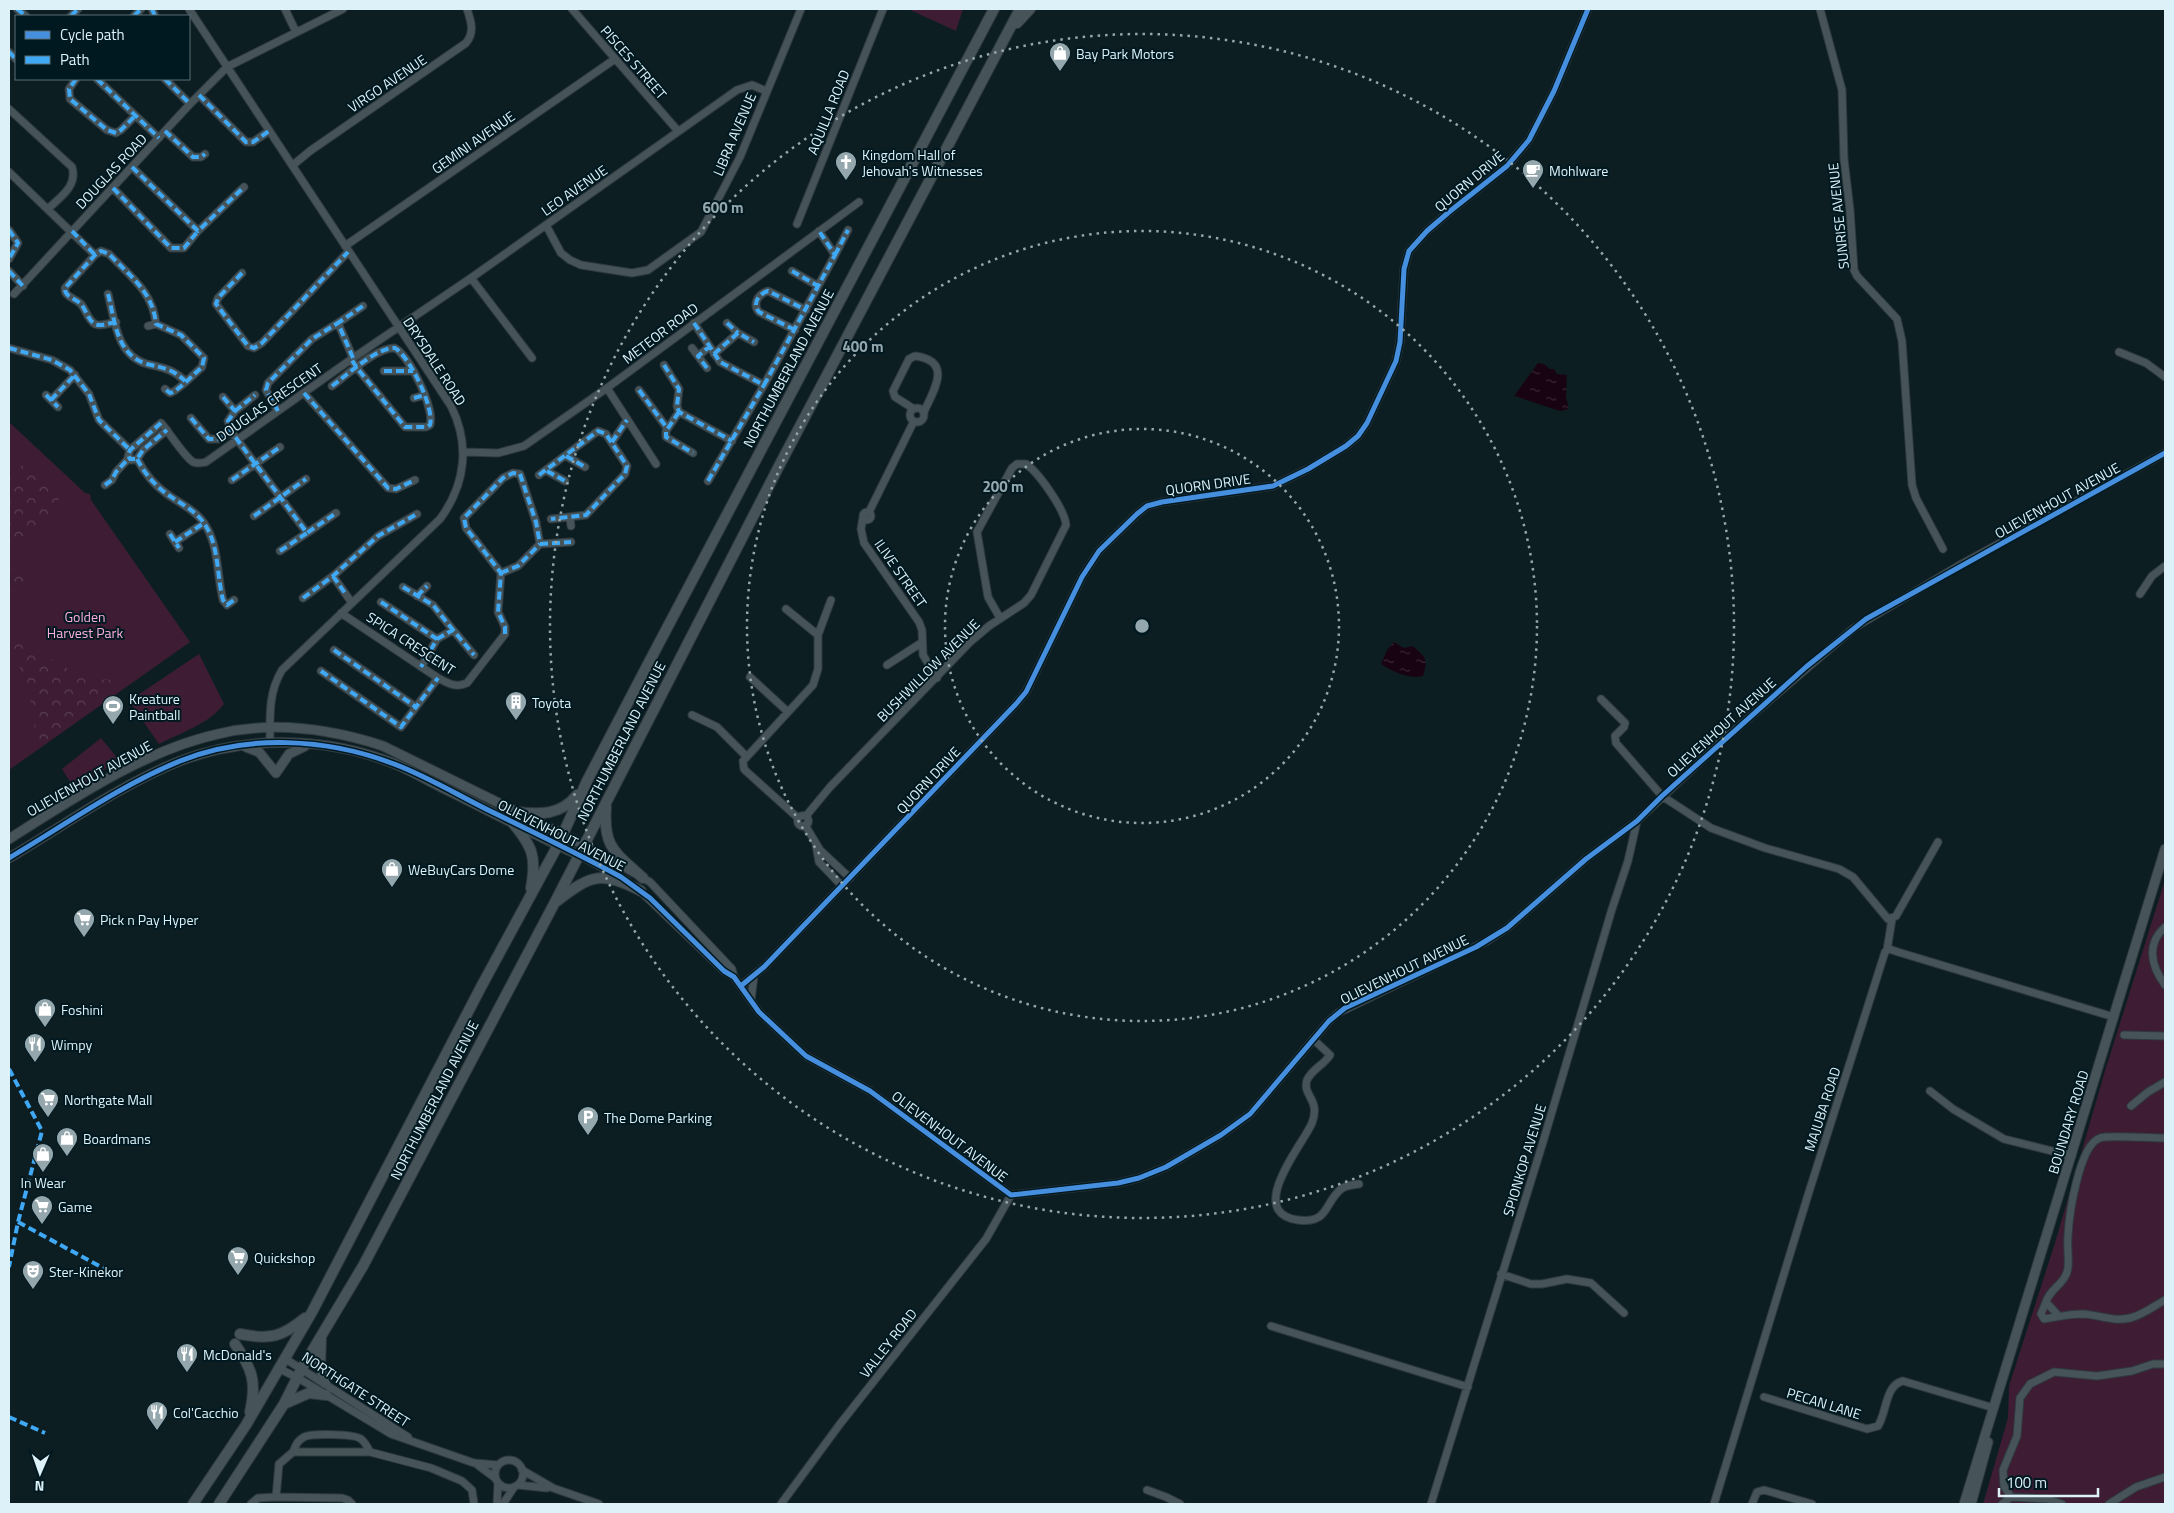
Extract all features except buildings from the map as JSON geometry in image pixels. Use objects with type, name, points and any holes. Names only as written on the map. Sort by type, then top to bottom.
[{"type":"main road","name":"NORTHUMBERLAND AVENUE","points":[[219,1504],[284,1404],[321,1336],[363,1266],[554,904],[770,483],[1020,9]]},
{"type":"main road","points":[[1009,32],[1030,9]]},
{"type":"main road","name":"NORTHUMBERLAND AVENUE","points":[[194,1504],[246,1425],[312,1312],[558,845],[587,781],[993,10]]},
{"type":"main road","points":[[517,812],[535,814],[556,812],[572,801],[587,781]]},
{"type":"main road","points":[[607,801],[605,823],[609,843],[616,855],[643,878]]},
{"type":"main road","points":[[512,822],[528,842],[534,858],[535,868],[530,896]]},
{"type":"main road","points":[[554,904],[576,886],[597,878],[621,881],[641,891]]},
{"type":"main road","points":[[246,1425],[254,1384],[248,1362],[238,1339],[278,1336],[290,1330],[312,1312]]},
{"type":"main road","points":[[321,1336],[320,1365],[325,1383]]},
{"type":"main road","points":[[284,1404],[309,1393],[326,1395]]},
{"type":"street","name":"DRYSDALE ROAD","points":[[189,9],[451,406],[461,432],[464,452],[461,473],[446,511],[428,531],[282,670],[274,682],[271,697],[270,743]]},
{"type":"street","points":[[285,9],[296,32]]},
{"type":"street","name":"DOUGLAS ROAD","points":[[14,294],[190,104],[227,67],[343,9]]},
{"type":"street","name":"VIRGO AVENUE","points":[[293,165],[310,151],[466,42],[472,34],[467,9]]},
{"type":"street","name":"PISCES STREET","points":[[572,9],[678,131]]},
{"type":"street","name":"LIBRA AVENUE","points":[[546,225],[562,253],[570,260],[581,265],[632,273],[648,270],[702,232],[740,157],[766,91],[802,9]]},
{"type":"street","name":"AQUILLA ROAD","points":[[797,224],[883,9]]},
{"type":"street","name":"QUORN DRIVE","points":[[742,985],[754,976],[850,878],[1026,692],[1070,600],[1090,564],[1110,538],[1137,514],[1147,506],[1162,502],[1274,486],[1308,469],[1354,441],[1367,423],[1396,361],[1400,336],[1404,269],[1409,251],[1426,231],[1507,166],[1529,140],[1554,91],[1588,9]]},
{"type":"street","name":"SUNRISE AVENUE","points":[[1820,9],[1842,90],[1844,159],[1850,210],[1852,265],[1857,276],[1897,319],[1900,325],[1912,485],[1916,498],[1943,549]]},
{"type":"street","name":"GEMINI AVENUE","points":[[242,273],[218,298],[216,304],[248,346],[254,348],[262,343],[347,249],[615,58]]},
{"type":"street","points":[[75,80],[69,88],[70,99],[106,130],[116,133],[135,116]]},
{"type":"street","points":[[98,80],[159,138]]},
{"type":"street","points":[[168,80],[190,104]]},
{"type":"street","name":"LEO AVENUE","points":[[398,326],[471,278],[678,131],[745,86],[752,85],[766,91]]},
{"type":"street","points":[[199,95],[246,142],[253,142],[269,131]]},
{"type":"street","points":[[9,109],[72,167],[73,182],[48,209]]},
{"type":"street","points":[[165,131],[193,157],[201,157],[205,154]]},
{"type":"street","points":[[132,167],[198,231]]},
{"type":"street","points":[[9,172],[95,254]]},
{"type":"street","points":[[113,188],[171,248],[184,248],[198,231],[244,187]]},
{"type":"street","name":"METEOR ROAD","points":[[464,452],[498,453],[517,448],[607,388],[859,202]]},
{"type":"street","points":[[9,230],[18,243],[9,259]]},
{"type":"street","points":[[708,481],[795,330],[848,230]]},
{"type":"street","points":[[820,231],[834,255]]},
{"type":"street","points":[[116,322],[101,325],[94,323],[80,303],[66,295],[64,291],[95,254],[101,251],[109,254],[148,295],[152,303],[152,325],[181,335],[204,358],[202,367],[185,381],[176,392],[170,393],[165,389]]},
{"type":"street","points":[[9,271],[22,286]]},
{"type":"street","points":[[792,271],[818,286]]},
{"type":"street","points":[[471,278],[532,358]]},
{"type":"street","points":[[795,330],[759,312],[756,302],[759,296],[768,291],[806,310]]},
{"type":"street","points":[[108,294],[120,339],[126,350],[144,363],[171,370],[185,381]]},
{"type":"street","points":[[278,411],[266,390],[268,383],[312,338],[363,306]]},
{"type":"street","points":[[338,323],[357,368],[405,427]]},
{"type":"street","points":[[694,323],[720,362],[764,385]]},
{"type":"street","points":[[727,323],[738,333],[754,342]]},
{"type":"street","name":"DOUGLAS CRESCENT","points":[[130,450],[161,423],[189,457],[197,463],[206,462],[398,326]]},
{"type":"street","points":[[714,354],[738,333]]},
{"type":"street","points":[[698,356],[709,347]]},
{"type":"street","points":[[9,348],[52,360],[75,375],[89,394],[99,420],[130,450],[129,458],[116,472],[112,480],[105,485]]},
{"type":"street","points":[[692,348],[706,368]]},
{"type":"street","points":[[332,386],[382,350],[398,349],[413,371],[425,395],[429,406],[431,424],[426,428],[395,427]]},
{"type":"street","points":[[2119,352],[2146,364],[2165,378]]},
{"type":"street","points":[[914,409],[910,416],[914,421],[922,420],[939,375],[936,367],[931,362],[915,356],[909,359],[893,391],[895,397],[914,409],[921,409],[924,412]]},
{"type":"street","points":[[664,365],[679,389],[677,406],[679,412],[732,441]]},
{"type":"street","points":[[384,371],[413,371]]},
{"type":"street","points":[[58,407],[49,398],[75,375]]},
{"type":"street","points":[[607,388],[656,464]]},
{"type":"street","points":[[639,390],[667,428]]},
{"type":"street","points":[[304,393],[388,488],[396,490],[415,480]]},
{"type":"street","points":[[414,398],[425,395]]},
{"type":"street","points":[[223,396],[235,411]]},
{"type":"street","points":[[255,396],[235,411],[228,421],[231,431],[307,533]]},
{"type":"street","points":[[679,412],[665,433],[668,439],[693,453]]},
{"type":"street","points":[[191,418],[209,439],[220,439],[231,431]]},
{"type":"street","points":[[612,442],[627,420]]},
{"type":"street","name":"ILIVE STREET","points":[[914,421],[866,515],[861,529],[862,538],[919,622],[922,630],[921,643],[923,655],[937,678]]},
{"type":"street","points":[[137,459],[143,450],[167,430]]},
{"type":"street","points":[[539,475],[598,432],[604,433],[612,442],[627,466],[625,474],[586,515],[571,522],[551,519]]},
{"type":"street","points":[[232,480],[280,447]]},
{"type":"street","name":"OLIEVENHOUT AVENUE","points":[[9,858],[142,778],[182,760],[224,749],[270,743],[309,744],[348,749],[395,764],[621,877],[641,891],[724,970],[734,977],[742,985],[768,1022],[806,1056],[870,1091],[1011,1195],[1118,1183],[1139,1178],[1166,1167],[1246,1118],[1329,1021],[1345,1008],[1499,935],[1586,859],[1636,821],[1806,667],[1859,624],[1958,566],[2165,453]]},
{"type":"street","points":[[566,456],[585,467]]},
{"type":"street","points":[[129,458],[137,459]]},
{"type":"street","points":[[137,459],[158,487],[186,505],[204,523],[210,534],[225,607],[234,600]]},
{"type":"street","name":"BUSHWILLOW AVENUE","points":[[802,817],[974,639],[1031,595],[1066,525],[1062,511],[1035,472],[1026,464],[1017,464],[1012,468],[977,532],[988,597],[1000,618]]},
{"type":"street","points":[[547,471],[565,481]]},
{"type":"street","points":[[540,544],[536,522],[523,478],[516,473],[508,474],[466,515],[464,521],[466,528],[501,573],[518,566],[540,544],[571,542]]},
{"type":"street","points":[[254,516],[306,478]]},
{"type":"street","points":[[280,551],[336,513]]},
{"type":"street","points":[[304,598],[333,576],[378,536],[417,514]]},
{"type":"street","points":[[170,534],[177,545],[204,523]]},
{"type":"street","points":[[2140,594],[2152,576],[2165,566]]},
{"type":"street","name":"SPICA CRESCENT","points":[[341,613],[438,678],[455,686],[467,683],[505,634],[505,627],[498,612],[501,573]]},
{"type":"street","points":[[333,576],[352,603]]},
{"type":"street","points":[[417,596],[427,586]]},
{"type":"street","points":[[403,587],[438,609],[474,655]]},
{"type":"street","points":[[831,600],[818,635],[818,668],[809,691],[746,756],[743,765],[747,772],[802,817],[799,824],[805,825],[816,844],[826,856],[850,878]]},
{"type":"street","points":[[381,602],[437,639]]},
{"type":"street","points":[[786,609],[818,635]]},
{"type":"street","points":[[421,667],[437,639],[453,630]]},
{"type":"street","points":[[887,665],[921,643]]},
{"type":"street","points":[[334,650],[416,707]]},
{"type":"street","points":[[321,671],[401,728],[438,678]]},
{"type":"street","points":[[750,677],[788,712]]},
{"type":"street","points":[[1601,699],[1625,723],[1624,728],[1616,734],[1615,741],[1662,796],[1720,833],[1846,873],[1853,877],[1864,889],[1886,918],[1892,919],[1938,842]]},
{"type":"street","points":[[692,715],[722,731],[746,756]]},
{"type":"street","name":"OLIEVENHOUT AVENUE","points":[[9,839],[133,766],[177,746],[219,733],[270,728],[324,731],[350,736],[383,746],[584,845],[643,878],[664,895],[732,969],[734,977]]},
{"type":"street","points":[[241,747],[259,752],[276,773],[289,754],[309,744]]},
{"type":"street","name":"SPIONKOP AVENUE","points":[[1431,1504],[1628,861],[1636,821]]},
{"type":"street","points":[[816,844],[819,862],[842,886]]},
{"type":"street","name":"BOUNDARY ROAD","points":[[1964,1504],[2165,850]]},
{"type":"street","name":"MAJUBA ROAD","points":[[1714,1504],[1808,1195],[1881,962],[1887,950],[1892,919]]},
{"type":"street","points":[[2165,927],[2158,933],[2153,946],[2153,962],[2157,973],[2165,985]]},
{"type":"street","points":[[1887,950],[2114,1017]]},
{"type":"street","points":[[2157,973],[2165,970]]},
{"type":"street","points":[[751,1000],[754,976]]},
{"type":"street","points":[[2124,1035],[2165,1036]]},
{"type":"street","points":[[1314,1039],[1330,1055],[1314,1070],[1307,1081],[1306,1090],[1315,1104],[1314,1118],[1310,1128],[1280,1177],[1276,1204],[1282,1213],[1294,1219],[1312,1219],[1326,1212],[1337,1193],[1343,1188],[1359,1184]]},
{"type":"street","points":[[2131,1106],[2148,1092],[2165,1082]]},
{"type":"street","points":[[1930,1091],[1954,1109],[2004,1139],[2072,1156]]},
{"type":"street","points":[[2165,1138],[2102,1137],[2092,1142],[2088,1147],[2082,1163],[2071,1211],[2067,1272],[2062,1281],[2049,1294],[2041,1317],[2046,1319],[2058,1315],[2083,1314],[2101,1319],[2128,1319],[2165,1300]]},
{"type":"street","name":"VALLEY ROAD","points":[[781,1504],[840,1424],[986,1239],[1011,1195]]},
{"type":"street","points":[[1501,1274],[1531,1284],[1567,1279],[1591,1282],[1624,1313]]},
{"type":"street","points":[[2046,1302],[2058,1315]]},
{"type":"street","points":[[1271,1326],[1468,1387]]},
{"type":"street","name":"NORTHGATE STREET","points":[[284,1358],[326,1395],[384,1430],[474,1463],[498,1465]]},
{"type":"street","points":[[2011,1497],[2004,1486],[2003,1470],[2017,1436],[2020,1398],[2030,1384],[2054,1372],[2097,1376],[2132,1371],[2156,1363],[2165,1364]]},
{"type":"street","name":"NORTHGATE STREET","points":[[278,1368],[300,1373],[325,1383],[415,1442]]},
{"type":"street","name":"PECAN LANE","points":[[1764,1397],[1867,1429],[1878,1426],[1891,1389],[1903,1380],[1995,1405]]},
{"type":"street","name":"BOUNDARY ROAD","points":[[1970,1504],[1992,1427],[1995,1405]]},
{"type":"street","points":[[276,1497],[279,1464],[293,1452],[298,1441],[306,1435],[346,1435],[358,1437],[363,1440],[370,1452]]},
{"type":"street","points":[[293,1452],[370,1452],[431,1468],[462,1481],[472,1490],[474,1504]]},
{"type":"street","points":[[497,1504],[496,1468],[498,1465],[511,1460],[519,1464],[523,1477],[504,1504]]},
{"type":"street","name":"NORTHGATE STREET","points":[[474,1463],[497,1480]]},
{"type":"street","points":[[522,1470],[553,1488],[599,1504]]},
{"type":"street","points":[[2109,1504],[2136,1487],[2165,1477]]},
{"type":"street","points":[[497,1480],[504,1488],[516,1486],[553,1488]]},
{"type":"street","points":[[1147,1490],[1180,1504]]},
{"type":"street","points":[[1752,1504],[1757,1492],[1764,1490],[1809,1504]]},
{"type":"street","points":[[251,1504],[258,1498],[276,1497],[342,1498],[352,1504]]},
{"type":"street","points":[[2002,1504],[2011,1497],[2047,1499],[2062,1504]]},
{"type":"green space","points":[[908,9],[963,9],[956,31]]},
{"type":"green space","name":"Golden Harvest Park","points":[[9,422],[85,493],[90,494],[91,500],[190,642],[9,770]]},
{"type":"green space","points":[[27,462],[53,483],[58,496],[58,515],[9,545],[9,475]]},
{"type":"green space","points":[[18,568],[24,571],[27,596],[26,605],[18,596],[9,600],[9,569]]},
{"type":"green space","points":[[22,640],[84,679],[120,680],[37,750],[32,706],[13,645]]},
{"type":"green space","points":[[199,654],[224,704],[202,723],[159,744],[129,701]]},
{"type":"green space","points":[[101,738],[118,759],[76,791],[62,769]]},
{"type":"green space","points":[[2165,880],[2165,1504],[1983,1504],[2008,1418],[2009,1386],[2055,1243],[2105,1071]]},
{"type":"water","points":[[1538,363],[1554,369],[1557,374],[1567,375],[1566,397],[1569,409],[1560,411],[1514,396]]},
{"type":"water","points":[[1394,642],[1404,648],[1413,646],[1425,658],[1426,665],[1423,676],[1407,676],[1381,664],[1387,650]]},
{"type":"marked path","points":[[17,9],[25,15]]},
{"type":"marked path","points":[[72,15],[78,9]]},
{"type":"marked path","points":[[135,15],[141,9]]},
{"type":"marked path","points":[[152,9],[155,15]]},
{"type":"marked path","points":[[9,52],[15,58]]},
{"type":"marked path","points":[[75,80],[69,89],[70,99],[107,130],[116,133],[135,116]]},
{"type":"marked path","points":[[98,80],[159,138]]},
{"type":"marked path","points":[[166,80],[190,104]]},
{"type":"marked path","points":[[199,95],[246,142],[253,142],[269,131]]},
{"type":"marked path","points":[[165,131],[193,157],[201,157],[205,154]]},
{"type":"marked path","points":[[132,167],[198,231],[244,187]]},
{"type":"marked path","points":[[113,188],[171,248],[184,248],[198,231]]},
{"type":"marked path","points":[[9,230],[18,243],[9,259]]},
{"type":"marked path","points":[[835,255],[848,230]]},
{"type":"marked path","points":[[72,231],[95,255]]},
{"type":"marked path","points":[[694,323],[720,362],[764,385],[835,255],[819,231]]},
{"type":"marked path","points":[[116,322],[102,325],[95,324],[81,304],[65,291],[65,288],[95,255],[101,251],[109,254],[139,285],[150,303],[156,324],[181,335],[204,358],[202,367],[181,386],[170,393],[165,389]]},
{"type":"marked path","points":[[242,273],[218,298],[216,304],[248,346],[254,348],[262,343],[348,252]]},
{"type":"marked path","points":[[9,271],[23,286]]},
{"type":"marked path","points":[[792,271],[818,286]]},
{"type":"marked path","points":[[795,330],[759,312],[756,306],[757,300],[761,294],[768,291],[806,310]]},
{"type":"marked path","points":[[108,294],[118,335],[129,353],[147,364],[172,371],[185,381]]},
{"type":"marked path","points":[[353,358],[338,323],[363,306]]},
{"type":"marked path","points":[[278,411],[266,390],[268,383],[312,339],[338,323]]},
{"type":"marked path","points":[[727,323],[738,333]]},
{"type":"marked path","points":[[714,354],[738,333],[754,342]]},
{"type":"marked path","points":[[707,368],[698,356],[709,347]]},
{"type":"marked path","points":[[9,348],[52,360],[70,370],[89,394],[99,420],[130,450]]},
{"type":"marked path","points":[[332,386],[354,369],[362,362],[380,352],[395,348],[408,362],[420,384],[429,407],[430,425],[426,427],[405,427],[357,368],[351,359]]},
{"type":"marked path","points":[[664,365],[679,389],[677,406],[679,412],[732,441]]},
{"type":"marked path","points":[[384,371],[413,371]]},
{"type":"marked path","points":[[51,400],[75,375]]},
{"type":"marked path","points":[[708,481],[764,385]]},
{"type":"marked path","points":[[639,390],[667,428]]},
{"type":"marked path","points":[[304,393],[388,488],[396,489],[415,480]]},
{"type":"marked path","points":[[46,395],[58,407]]},
{"type":"marked path","points":[[235,411],[255,395]]},
{"type":"marked path","points":[[414,398],[425,395]]},
{"type":"marked path","points":[[223,397],[235,411],[228,421],[231,431]]},
{"type":"marked path","points":[[679,412],[666,431],[666,437],[693,453]]},
{"type":"marked path","points":[[191,418],[209,439],[220,439],[231,431],[307,533],[336,513]]},
{"type":"marked path","points":[[612,442],[627,420]]},
{"type":"marked path","points":[[161,423],[130,450],[128,455],[130,459],[137,459],[143,450],[167,430]]},
{"type":"marked path","points":[[539,475],[598,431],[606,434],[627,466],[625,474],[586,515],[551,519]]},
{"type":"marked path","points":[[232,480],[280,447]]},
{"type":"marked path","points":[[566,456],[585,467]]},
{"type":"marked path","points":[[105,485],[112,480],[116,472],[129,458]]},
{"type":"marked path","points":[[137,459],[158,487],[194,513],[203,522],[214,545],[223,600],[227,605],[234,600]]},
{"type":"marked path","points":[[547,471],[565,481]]},
{"type":"marked path","points":[[505,634],[505,627],[498,612],[501,573],[466,528],[464,518],[503,478],[513,473],[520,474],[536,522],[540,544]]},
{"type":"marked path","points":[[254,516],[306,479]]},
{"type":"marked path","points":[[303,598],[333,576],[378,536],[417,514]]},
{"type":"marked path","points":[[175,542],[204,523]]},
{"type":"marked path","points":[[280,551],[307,533]]},
{"type":"marked path","points":[[170,534],[179,548]]},
{"type":"marked path","points":[[540,544],[571,542]]},
{"type":"marked path","points":[[501,573],[518,566],[540,544]]},
{"type":"marked path","points":[[333,576],[345,593]]},
{"type":"marked path","points":[[417,596],[427,586]]},
{"type":"marked path","points":[[403,587],[433,605],[453,630]]},
{"type":"marked path","points":[[381,602],[437,639],[421,667]]},
{"type":"marked path","points":[[437,639],[453,630],[474,655]]},
{"type":"marked path","points":[[334,650],[416,707],[438,678]]},
{"type":"marked path","points":[[321,671],[401,727],[416,707]]},
{"type":"marked path","points":[[9,1069],[42,1131],[18,1222],[9,1267]]},
{"type":"marked path","points":[[18,1222],[116,1275]]},
{"type":"marked path","points":[[9,1417],[45,1433]]},
{"type":"cycle path","points":[[742,985],[764,967],[1016,704],[1026,692],[1082,577],[1099,551],[1137,514],[1147,506],[1162,502],[1273,486],[1308,469],[1346,446],[1358,436],[1367,423],[1396,361],[1400,342],[1404,269],[1409,251],[1427,231],[1507,166],[1529,140],[1554,91],[1588,9]]},
{"type":"cycle path","points":[[9,858],[135,782],[180,761],[206,752],[232,746],[259,743],[287,743],[315,745],[368,755],[394,764],[429,780],[621,877],[650,898],[724,971],[734,977],[759,1012],[806,1056],[870,1091],[1011,1195],[1118,1183],[1139,1178],[1166,1167],[1221,1135],[1250,1114],[1329,1021],[1345,1008],[1476,947],[1507,928],[1586,859],[1637,821],[1662,796],[1806,667],[1866,619],[2165,453]]},
{"type":"place","name":"Bay Park Motors","points":[[1060,72]]},
{"type":"place","name":"Kingdom Hall of Jehovah's Witnesses","points":[[846,181]]},
{"type":"place","name":"Mohlware","points":[[1533,189]]},
{"type":"place","name":"Toyota","points":[[516,721]]},
{"type":"place","name":"Kreature Paintball","points":[[113,725]]},
{"type":"place","name":"WeBuyCars Dome","points":[[392,888]]},
{"type":"place","name":"Pick n Pay Hyper","points":[[84,938]]},
{"type":"place","name":"Foshini","points":[[45,1028]]},
{"type":"place","name":"Wimpy","points":[[35,1063]]},
{"type":"place","name":"Northgate Mall","points":[[48,1118]]},
{"type":"place","name":"The Dome Parking","points":[[588,1136]]},
{"type":"place","name":"Boardmans","points":[[67,1157]]},
{"type":"place","name":"In Wear","points":[[43,1173]]},
{"type":"place","name":"Game","points":[[42,1225]]},
{"type":"place","name":"Quickshop","points":[[238,1276]]},
{"type":"place","name":"Ster-Kinekor","points":[[33,1290]]},
{"type":"place","name":"McDonald's","points":[[187,1373]]},
{"type":"place","name":"Col'Cacchio","points":[[157,1431]]}]
